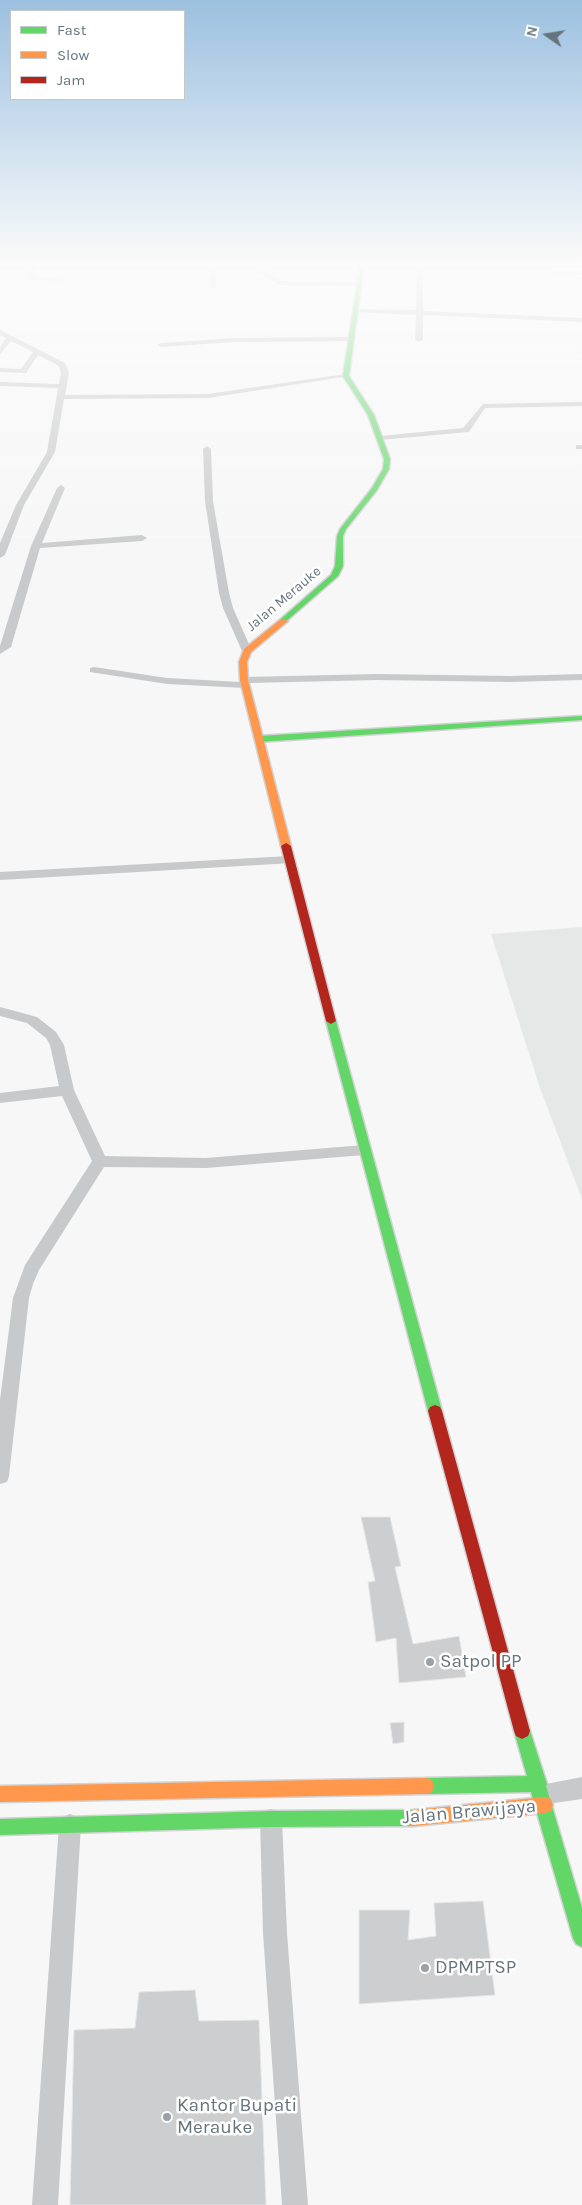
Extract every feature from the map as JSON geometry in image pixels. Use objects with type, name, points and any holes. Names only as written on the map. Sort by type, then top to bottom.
[{"type":"main road","points":[[346,376],[347,368]]},
{"type":"main road","name":"Jalan Merauke","points":[[346,376],[371,415],[380,438],[387,459],[384,476],[343,529],[340,536],[337,571],[326,586],[247,651],[243,662],[244,682],[364,1150],[512,1697],[546,1794],[582,1938]]},
{"type":"main road","points":[[259,739],[582,718]]},
{"type":"main road","points":[[232,1821],[233,1789]]},
{"type":"main road","name":"Jalan Brawijaya","points":[[0,1794],[233,1789],[546,1794]]},
{"type":"main road","name":"Jalan Brawijaya","points":[[0,1827],[270,1819],[427,1818],[546,1794]]},
{"type":"street","points":[[0,370],[23,371],[25,368]]},
{"type":"street","points":[[0,555],[20,505],[51,452],[64,368]]},
{"type":"street","points":[[60,397],[208,396],[346,376]]},
{"type":"street","points":[[0,384],[61,386]]},
{"type":"street","points":[[380,438],[466,430],[483,406],[582,404]]},
{"type":"street","points":[[207,449],[209,501],[216,528],[224,593],[228,608],[247,651]]},
{"type":"street","points":[[0,651],[6,647],[36,546],[61,488]]},
{"type":"street","points":[[36,546],[142,538]]},
{"type":"street","points":[[94,670],[167,681],[244,682],[582,677]]},
{"type":"street","points":[[0,876],[289,860]]},
{"type":"street","points":[[0,1011],[32,1020],[49,1031],[57,1045],[66,1090],[100,1161]]},
{"type":"street","points":[[0,1098],[66,1090]]},
{"type":"street","points":[[100,1161],[206,1163],[364,1150]]},
{"type":"street","points":[[0,1476],[21,1298],[25,1284],[31,1269],[100,1161]]},
{"type":"street","points":[[546,1794],[582,1788]]},
{"type":"street","points":[[270,1819],[275,1933],[295,2205]]},
{"type":"street","points":[[45,2205],[70,1825]]},
{"type":"shaded area","points":[[582,927],[582,1199],[540,1088],[491,934]]},
{"type":"building","points":[[361,1517],[390,1517],[401,1566],[395,1567],[413,1644],[459,1636],[466,1677],[399,1683],[396,1638],[376,1642],[368,1582],[375,1581]]},
{"type":"building","points":[[404,1722],[404,1742],[393,1744],[390,1723]]},
{"type":"building","name":"DPMPTSP","points":[[483,1901],[495,1995],[359,2004],[359,1910],[410,1910],[408,1940],[436,1936],[434,1903]]},
{"type":"building","name":"Kantor Bupati Merauke","points":[[195,1990],[199,2021],[259,2020],[266,2205],[70,2205],[74,2030],[135,2028],[139,1992]]},
{"type":"traffic: fast","points":[[284,621],[334,576],[339,566],[340,536],[343,529],[375,489],[386,469],[387,459],[371,415],[346,376],[347,368]]},
{"type":"traffic: fast","points":[[259,739],[582,718]]},
{"type":"traffic: fast","points":[[331,1021],[435,1411]]},
{"type":"traffic: fast","points":[[522,1731],[582,1938]]},
{"type":"traffic: fast","points":[[426,1786],[539,1784]]},
{"type":"traffic: fast","points":[[0,1827],[271,1819],[414,1818]]},
{"type":"traffic: slow","points":[[284,621],[247,651],[243,662],[244,680],[286,846]]},
{"type":"traffic: slow","points":[[0,1794],[426,1786]]},
{"type":"traffic: slow","points":[[414,1818],[545,1805]]},
{"type":"traffic: jam","points":[[286,846],[331,1021]]},
{"type":"traffic: jam","points":[[435,1411],[522,1731]]},
{"type":"place","name":"Satpol PP","points":[[430,1662]]},
{"type":"place","name":"DPMPTSP","points":[[425,1968]]},
{"type":"place","name":"Kantor Bupati Merauke","points":[[167,2117]]}]
